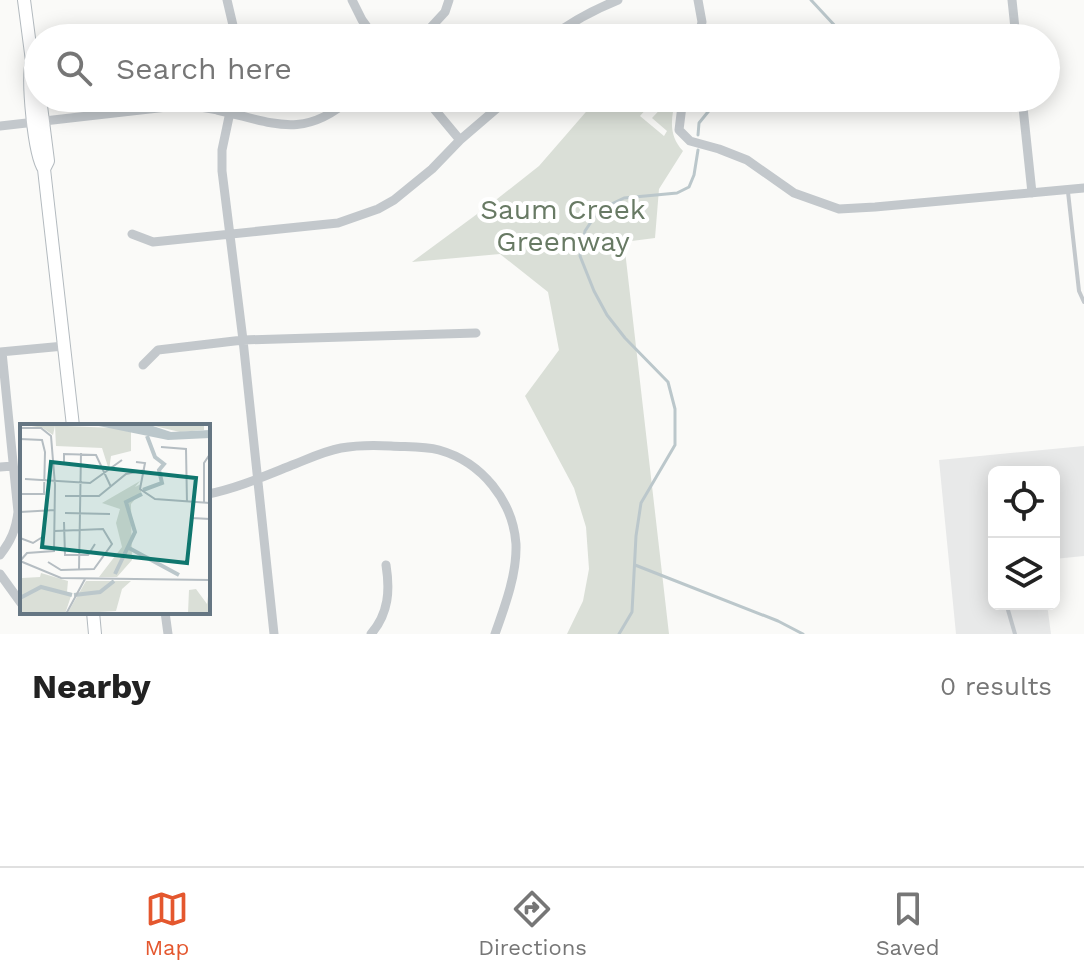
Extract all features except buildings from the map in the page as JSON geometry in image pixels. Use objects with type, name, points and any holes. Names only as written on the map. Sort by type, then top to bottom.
[{"type":"street","points":[[24,0],[27,24]]},
{"type":"street","points":[[227,0],[233,24]]},
{"type":"street","points":[[352,0],[365,24]]},
{"type":"street","points":[[434,24],[445,12],[449,0]]},
{"type":"street","points":[[569,24],[618,0]]},
{"type":"street","points":[[698,0],[702,24]]},
{"type":"street","points":[[1012,0],[1015,24]]},
{"type":"street","points":[[37,112],[39,122]]},
{"type":"street","points":[[39,112],[39,161],[44,169],[73,424]]},
{"type":"street","points":[[0,126],[132,112]]},
{"type":"street","points":[[225,112],[272,124],[291,125],[306,123],[334,112]]},
{"type":"street","points":[[437,112],[460,140]]},
{"type":"street","points":[[132,234],[153,242],[338,223],[378,209],[420,180],[493,112]]},
{"type":"street","points":[[681,112],[679,130],[690,141],[747,160],[794,193],[839,209],[1084,188]]},
{"type":"street","points":[[1023,112],[1032,193]]},
{"type":"street","points":[[230,113],[221,159],[274,634]]},
{"type":"street","points":[[143,365],[158,350],[243,340],[476,333]]},
{"type":"street","points":[[0,555],[11,539],[18,512],[1,352],[64,346]]},
{"type":"street","points":[[210,493],[331,450],[358,446],[436,449],[449,453],[471,465],[491,483],[506,506],[516,543],[514,569],[495,634]]},
{"type":"street","points":[[0,467],[13,466]]},
{"type":"street","points":[[371,634],[381,620],[387,603],[389,587],[386,565]]},
{"type":"street","points":[[0,574],[20,602]]},
{"type":"street","points":[[93,614],[95,634]]},
{"type":"street","points":[[165,614],[168,634]]},
{"type":"lane","points":[[1068,190],[1079,291],[1084,302]]},
{"type":"lane","points":[[1008,610],[1015,634]]},
{"type":"shaded area","points":[[1084,446],[1084,556],[1060,558],[1060,466],[988,466],[988,610],[1048,610],[1051,634],[956,634],[939,460]]},
{"type":"green space","name":"Saum Creek Greenway","points":[[586,112],[644,112],[640,116],[664,136],[667,131],[652,118],[658,112],[673,112],[675,139],[683,151],[659,189],[655,238],[624,242],[669,634],[567,634],[583,601],[589,569],[586,527],[574,488],[525,396],[559,350],[548,292],[500,254],[412,262],[539,166]]},
{"type":"waterway","points":[[811,0],[833,24]]},
{"type":"waterway","points":[[698,135],[699,123],[708,112]]},
{"type":"waterway","points":[[619,634],[632,612],[641,503],[675,445],[675,409],[668,382],[607,315],[580,256],[585,231],[599,210],[624,198],[677,193],[689,187],[698,150]]},
{"type":"waterway","points":[[635,565],[778,621],[803,634]]}]
